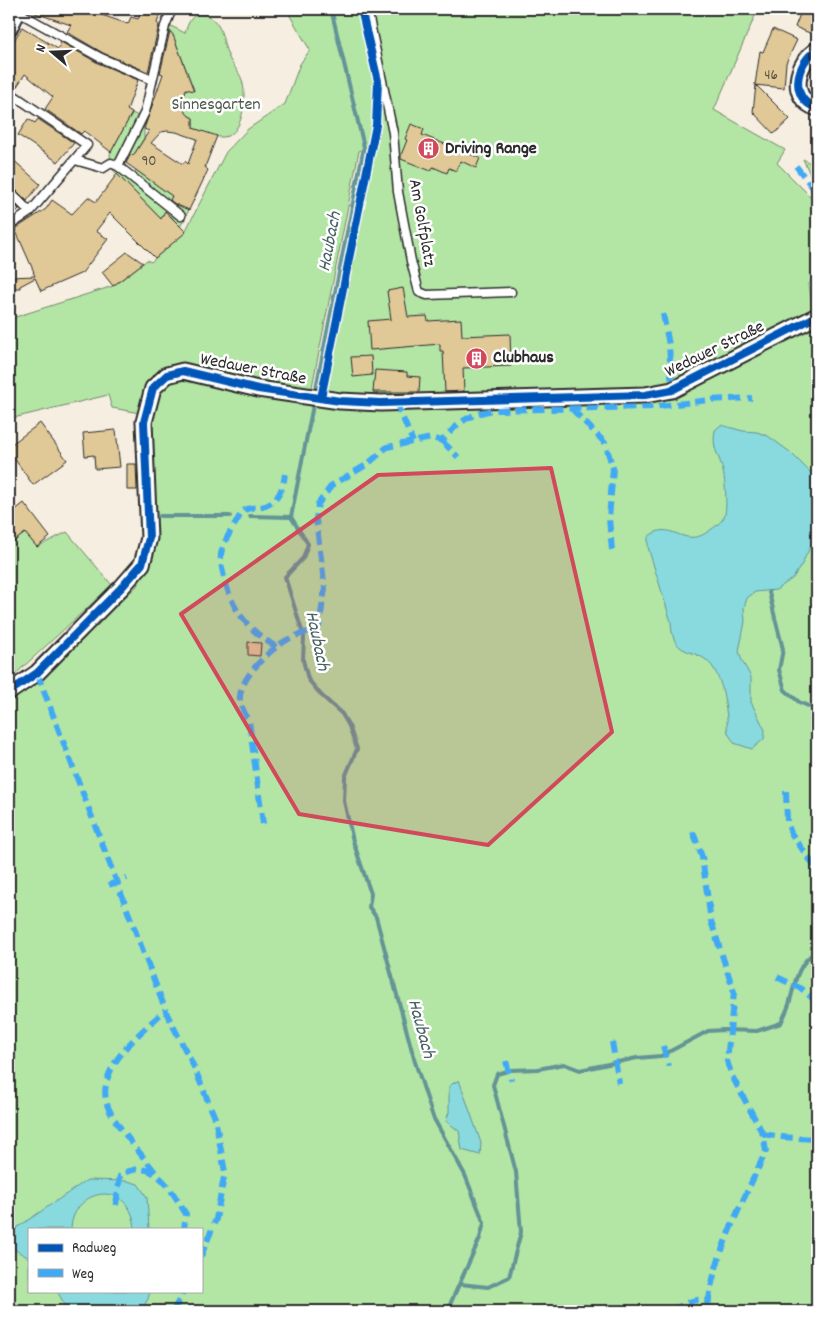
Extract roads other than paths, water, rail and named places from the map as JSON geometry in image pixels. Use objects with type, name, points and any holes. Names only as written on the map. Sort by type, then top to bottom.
[{"type":"street","points":[[9,28],[18,10]]},
{"type":"street","points":[[817,50],[807,59],[798,79],[800,96],[806,103],[817,108]]},
{"type":"street","name":"Wedauer Straße","points":[[9,692],[37,673],[142,564],[149,538],[144,422],[153,388],[167,375],[183,371],[258,389],[312,397],[381,402],[645,394],[672,390],[817,316]]},
{"type":"lane","points":[[118,166],[145,112],[164,26],[172,9]]},
{"type":"lane","name":"Am Golfplatz","points":[[367,9],[393,133],[398,192],[419,292],[427,296],[510,292]]},
{"type":"lane","points":[[18,10],[101,58],[152,80]]},
{"type":"lane","points":[[9,92],[88,145],[30,212],[9,226]]},
{"type":"lane","points":[[74,160],[104,168],[111,163],[118,166],[181,216]]},
{"type":"lane","points":[[9,191],[30,212]]},
{"type":"water","points":[[721,425],[768,436],[790,452],[817,479],[817,532],[802,564],[793,578],[776,590],[755,592],[747,598],[744,608],[745,622],[739,651],[751,677],[751,702],[765,730],[764,739],[752,749],[734,743],[728,733],[723,693],[714,669],[708,661],[681,648],[676,643],[648,547],[648,537],[656,532],[663,530],[683,536],[698,537],[713,528],[724,517],[726,500],[724,478],[714,441],[715,430]]},
{"type":"water","points":[[459,1080],[481,1143],[480,1155],[462,1150],[459,1131],[446,1121],[449,1112],[449,1086]]},
{"type":"water","points":[[87,1180],[128,1181],[138,1184],[147,1197],[149,1228],[135,1228],[131,1213],[124,1202],[114,1196],[102,1194],[91,1197],[81,1204],[74,1215],[71,1228],[28,1228],[28,1257],[12,1246],[11,1239],[18,1227]]},
{"type":"water","points":[[58,1292],[150,1292],[141,1311],[74,1311],[66,1307]]},
{"type":"waterway","name":"Haubach","points":[[315,393],[364,147],[331,9]]},
{"type":"waterway","name":"Haubach","points":[[314,400],[291,517],[308,544],[303,558],[285,577],[304,637],[303,660],[308,679],[321,695],[342,714],[349,726],[357,749],[345,777],[344,801],[353,841],[371,894],[369,907],[376,917],[415,1062],[433,1117],[465,1175],[484,1223],[480,1238],[447,1311]]},
{"type":"waterway","points":[[160,516],[230,516]]},
{"type":"waterway","points":[[250,516],[291,517]]},
{"type":"waterway","points":[[769,592],[783,649],[779,670],[785,690],[799,702],[817,710]]},
{"type":"waterway","points":[[38,661],[47,652]]},
{"type":"waterway","points":[[460,1284],[488,1287],[509,1277],[521,1232],[516,1172],[493,1085],[497,1074],[511,1070],[538,1069],[564,1064],[580,1070],[637,1058],[661,1056],[708,1031],[757,1031],[781,1023],[798,973],[805,961],[817,951]]},
{"type":"place","name":"Driving Range","points":[[429,149]]},
{"type":"place","name":"Clubhaus","points":[[477,358]]},
{"type":"park label","name":"Sinnesgarten","points":[[216,105]]}]
